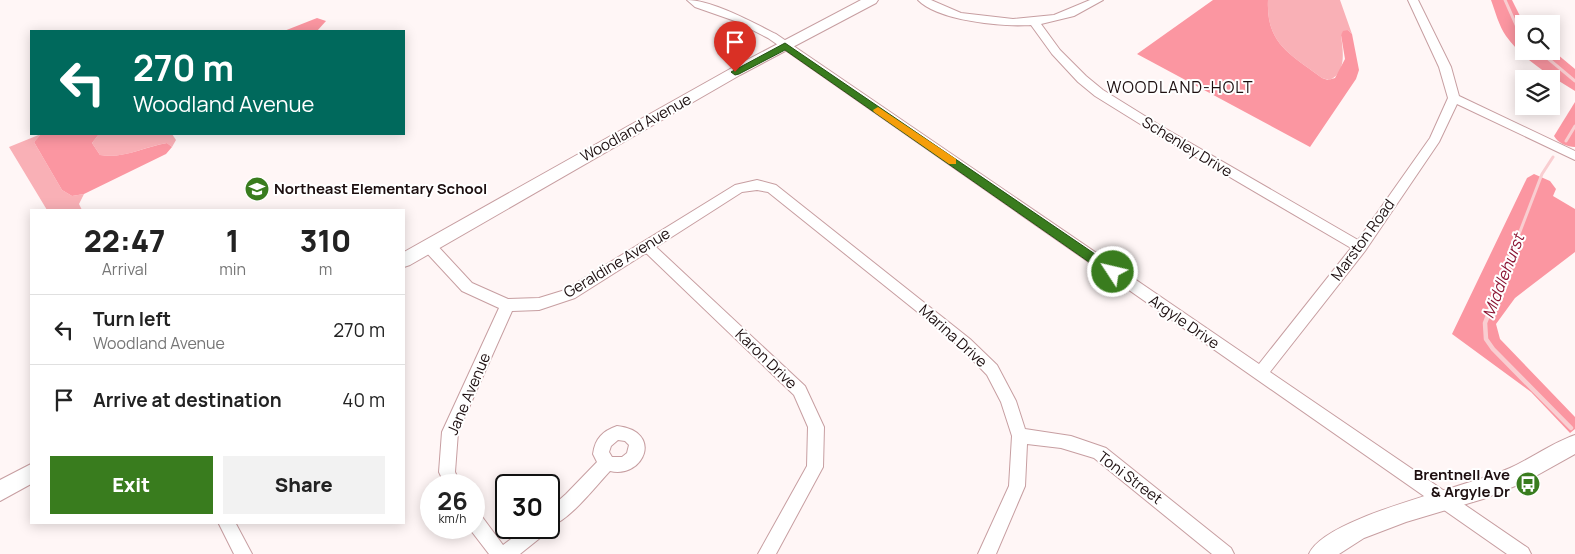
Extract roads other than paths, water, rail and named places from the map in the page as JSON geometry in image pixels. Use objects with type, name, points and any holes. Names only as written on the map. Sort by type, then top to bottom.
[{"type":"street","name":"Argyle Drive","points":[[692,0],[699,5],[739,19],[785,46],[1522,554]]},
{"type":"street","name":"Woodland Avenue","points":[[405,259],[635,128],[871,0]]},
{"type":"street","points":[[923,0],[956,15],[1003,22],[1035,22],[1060,17],[1085,8],[1098,0]]},
{"type":"street","points":[[1413,0],[1446,67],[1454,98],[1575,156]]},
{"type":"street","name":"Schenley Drive","points":[[1035,22],[1056,52],[1098,93],[1157,130],[1360,247]]},
{"type":"street","name":"Marston Road","points":[[1260,374],[1360,247],[1435,139],[1454,98]]},
{"type":"street","name":"Geraldine Avenue","points":[[429,246],[467,288],[507,305],[539,304],[570,294],[739,188],[757,185]]},
{"type":"street","name":"Marina Drive","points":[[757,185],[772,188],[784,196],[965,343],[992,370],[1008,401],[1020,436],[1017,486],[987,554]]},
{"type":"street","name":"Karon Drive","points":[[647,246],[800,391],[816,427],[815,467],[766,554]]},
{"type":"street","name":"Jane Avenue","points":[[448,474],[450,432],[507,305]]},
{"type":"street","name":"Toni Street","points":[[1020,436],[1055,439],[1082,445],[1100,453],[1225,554]]},
{"type":"street","points":[[1320,554],[1357,530],[1442,500],[1483,489],[1518,475],[1575,444]]},
{"type":"street","points":[[560,510],[607,463]]},
{"type":"street","points":[[0,491],[30,474]]},
{"type":"street","points":[[227,524],[243,554]]},
{"type":"street","points":[[485,535],[499,554]]},
{"type":"street","points":[[506,554],[525,539]]},
{"type":"waterway","name":"Middlehurst","points":[[1505,0],[1515,22]]},
{"type":"waterway","name":"Middlehurst","points":[[1550,60],[1575,81]]},
{"type":"waterway","name":"Middlehurst","points":[[1566,141],[1575,126]]},
{"type":"waterway","name":"Middlehurst","points":[[1516,242],[1542,174],[1553,157]]},
{"type":"waterway","name":"Middlehurst","points":[[1517,241],[1485,323],[1486,339],[1493,349],[1571,428]]},
{"type":"place","name":"Northeast Elementary School","points":[[257,189]]},
{"type":"place","name":"Brentnell Ave & Argyle Dr","points":[[1528,484]]},
{"type":"district","name":"WOODLAND-HOLT","points":[[1180,87]]}]
